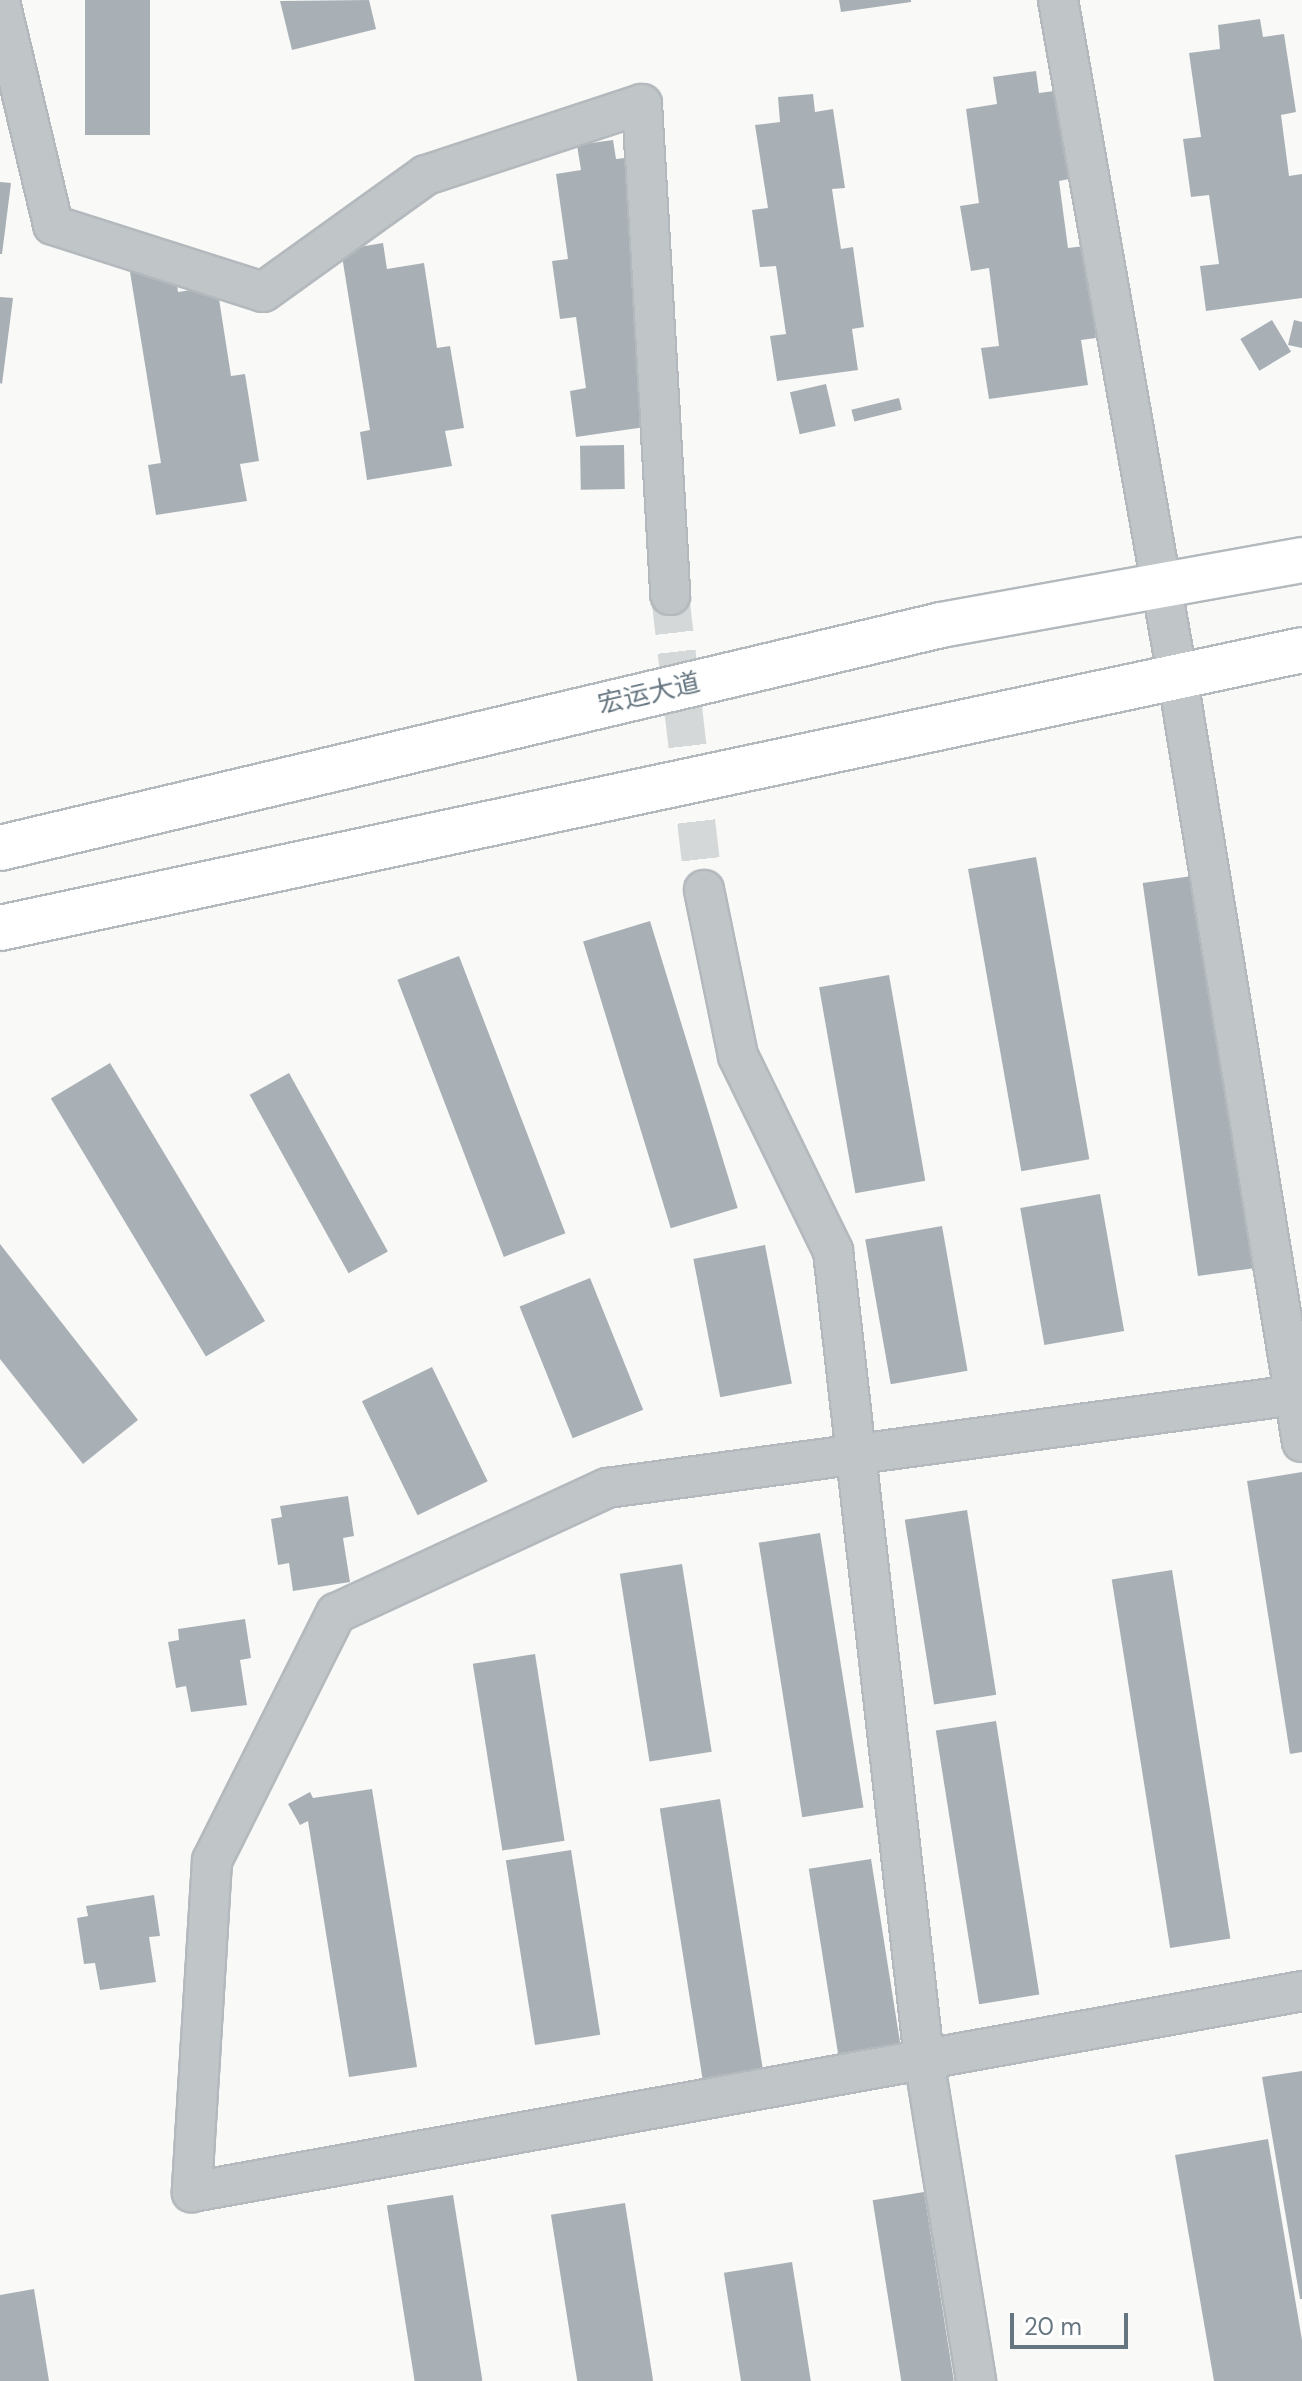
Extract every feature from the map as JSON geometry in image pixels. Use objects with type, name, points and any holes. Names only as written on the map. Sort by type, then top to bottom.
[{"type":"main road","name":"宏运大道","points":[[0,848],[941,625],[1162,589],[1302,560]]},
{"type":"main road","points":[[0,928],[1178,680],[1302,650]]},
{"type":"street","points":[[1058,0],[1178,680],[1298,1394],[1302,1442]]},
{"type":"street","points":[[0,2],[53,225],[263,292],[426,175],[642,104],[670,595]]},
{"type":"street","points":[[704,890],[738,1056],[833,1251],[924,2059],[976,2381]]},
{"type":"street","points":[[1298,1394],[607,1488],[336,1613],[212,1861],[192,2192],[1302,1991]]},
{"type":"building","points":[[85,0],[150,0],[150,135],[85,135]]},
{"type":"building","points":[[369,0],[376,29],[292,50],[280,1]]},
{"type":"building","points":[[839,0],[911,0],[911,2],[841,12]]},
{"type":"building","points":[[1260,19],[1263,37],[1284,34],[1296,112],[1281,115],[1289,176],[1302,174],[1302,298],[1206,311],[1200,266],[1219,264],[1209,195],[1191,197],[1183,139],[1201,137],[1189,53],[1220,49],[1218,25]]},
{"type":"building","points":[[1036,71],[1039,93],[1062,90],[1074,178],[1059,181],[1068,248],[1084,246],[1096,338],[1081,340],[1088,385],[989,399],[981,348],[999,346],[989,268],[971,271],[960,206],[979,203],[966,109],[997,104],[993,77]]},
{"type":"building","points":[[813,94],[815,112],[833,109],[845,188],[832,189],[841,249],[853,247],[864,327],[852,329],[858,370],[777,381],[770,336],[786,334],[776,266],[760,267],[752,210],[768,208],[755,125],[780,122],[778,97]]},
{"type":"building","points":[[613,140],[616,159],[634,157],[659,425],[576,437],[570,391],[586,388],[576,317],[560,319],[552,261],[568,259],[556,174],[581,170],[577,145]]},
{"type":"building","points":[[0,182],[11,183],[2,254],[0,254]]},
{"type":"building","points":[[383,243],[387,269],[424,263],[437,348],[450,346],[464,428],[445,431],[452,466],[367,480],[360,432],[370,430],[341,250]]},
{"type":"building","points":[[175,265],[178,292],[217,286],[231,376],[245,374],[259,461],[240,464],[247,501],[156,515],[148,465],[161,463],[130,272]]},
{"type":"building","points":[[0,297],[13,298],[2,384],[0,383]]},
{"type":"building","points":[[1272,320],[1291,352],[1259,371],[1240,339]]},
{"type":"building","points":[[1294,320],[1302,322],[1302,348],[1288,345]]},
{"type":"building","points":[[826,384],[836,426],[800,434],[790,392]]},
{"type":"building","points":[[899,398],[902,410],[854,421],[851,410]]},
{"type":"building","points":[[624,445],[625,489],[581,490],[580,446]]},
{"type":"building","points":[[1036,857],[1089,1159],[1021,1171],[968,869]]},
{"type":"building","points":[[1213,873],[1268,1266],[1198,1276],[1143,883]]},
{"type":"building","points":[[650,921],[738,1208],[671,1228],[583,941]]},
{"type":"building","points":[[459,956],[565,1233],[504,1257],[397,980]]},
{"type":"building","points":[[889,975],[925,1181],[855,1193],[819,987]]},
{"type":"building","points":[[110,1063],[265,1321],[206,1357],[51,1099]]},
{"type":"building","points":[[289,1073],[388,1251],[349,1273],[250,1095]]},
{"type":"building","points":[[1100,1194],[1124,1331],[1044,1345],[1020,1208]]},
{"type":"building","points":[[942,1226],[968,1371],[891,1384],[865,1240]]},
{"type":"building","points":[[0,1244],[138,1420],[83,1464],[0,1359]]},
{"type":"building","points":[[765,1245],[792,1383],[720,1397],[693,1259]]},
{"type":"building","points":[[590,1278],[643,1410],[573,1438],[520,1306]]},
{"type":"building","points":[[432,1367],[488,1481],[418,1515],[362,1401]]},
{"type":"building","points":[[1302,1472],[1302,1752],[1290,1754],[1247,1481]]},
{"type":"building","points":[[348,1496],[354,1536],[343,1538],[350,1582],[293,1591],[289,1563],[278,1565],[271,1519],[282,1517],[280,1506]]},
{"type":"building","points":[[967,1510],[996,1695],[934,1705],[905,1520]]},
{"type":"building","points":[[820,1533],[863,1808],[802,1817],[759,1543]]},
{"type":"building","points":[[682,1564],[712,1752],[649,1762],[620,1574]]},
{"type":"building","points":[[1172,1570],[1230,1938],[1170,1948],[1112,1580]]},
{"type":"building","points":[[245,1619],[251,1658],[240,1660],[247,1705],[191,1712],[186,1686],[176,1688],[168,1642],[179,1640],[178,1629]]},
{"type":"building","points":[[535,1654],[565,1841],[502,1851],[473,1664]]},
{"type":"building","points":[[996,1721],[1039,1995],[979,2004],[936,1731]]},
{"type":"building","points":[[372,1789],[417,2067],[349,2077],[308,1821],[300,1825],[288,1804],[310,1792],[313,1798]]},
{"type":"building","points":[[720,1799],[763,2072],[703,2081],[660,1809]]},
{"type":"building","points":[[571,1850],[600,2035],[535,2045],[506,1860]]},
{"type":"building","points":[[871,1859],[900,2044],[838,2054],[809,1869]]},
{"type":"building","points":[[154,1895],[160,1936],[149,1937],[156,1982],[100,1990],[95,1963],[84,1964],[77,1918],[88,1916],[86,1906]]},
{"type":"building","points":[[1302,2071],[1302,2299],[1300,2299],[1262,2077]]},
{"type":"building","points":[[1268,2139],[1302,2340],[1302,2381],[1214,2381],[1175,2155]]},
{"type":"building","points":[[924,2192],[954,2381],[901,2381],[873,2200]]},
{"type":"building","points":[[453,2195],[482,2381],[415,2381],[387,2205]]},
{"type":"building","points":[[625,2203],[653,2381],[577,2381],[551,2215]]},
{"type":"building","points":[[792,2262],[811,2381],[741,2381],[724,2273]]},
{"type":"building","points":[[34,2289],[49,2381],[0,2381],[0,2295]]},
{"type":"tunnel","points":[[670,595],[704,890]]}]
